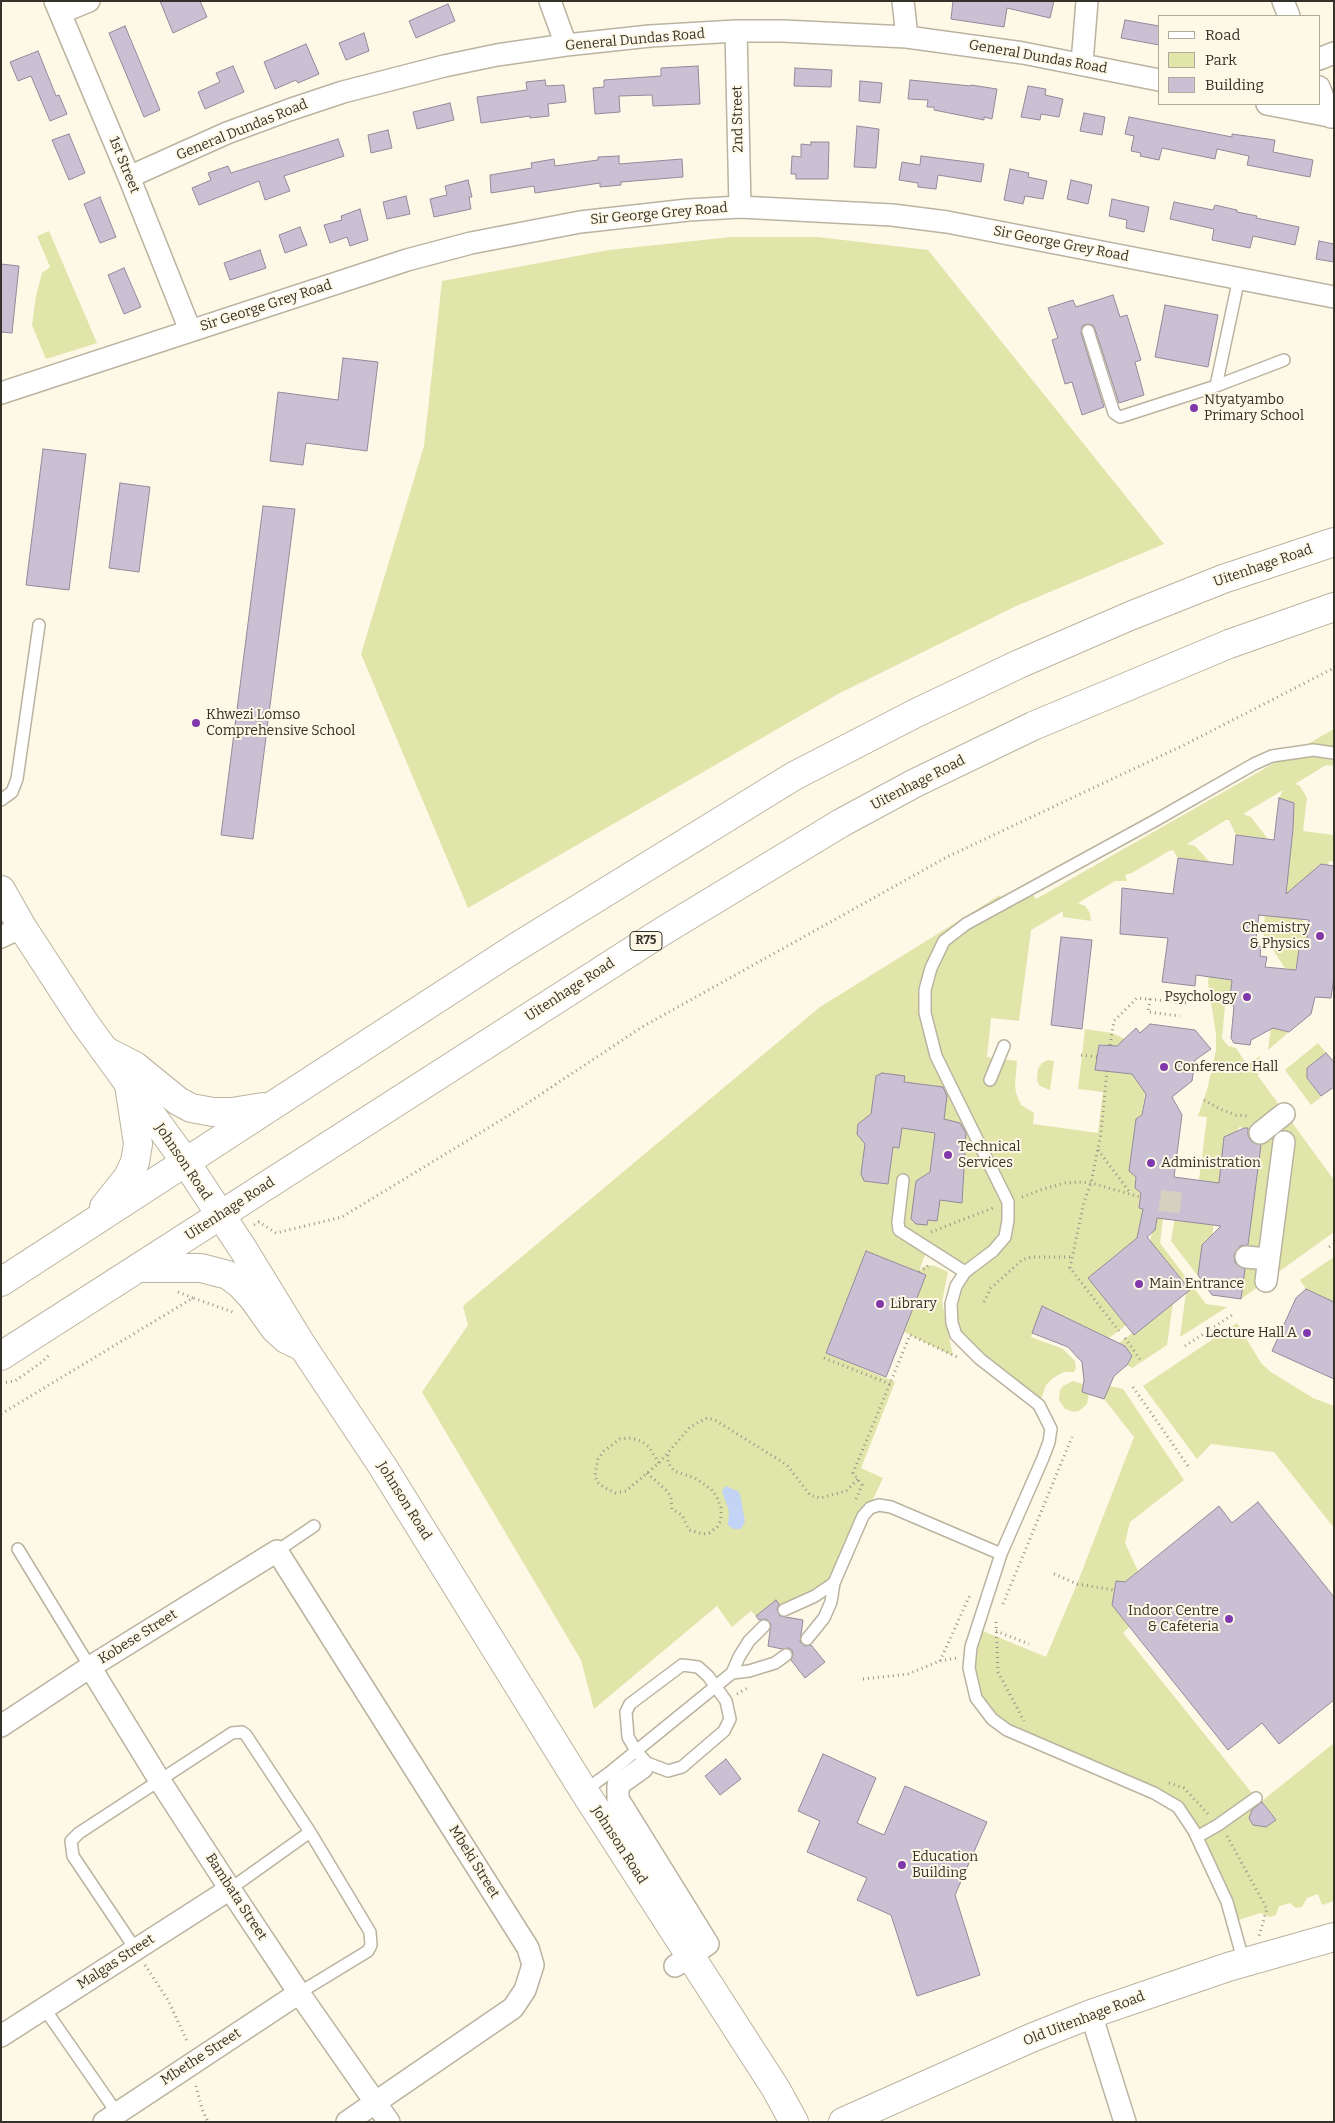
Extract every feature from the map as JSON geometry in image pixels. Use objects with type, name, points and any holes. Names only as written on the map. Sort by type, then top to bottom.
[{"type":"main road","name":"Uitenhage Road","points":[[1,1282],[515,948],[794,776],[916,713],[1019,664],[1223,579],[1334,542]]},
{"type":"main road","name":"Uitenhage Road","points":[[1,1356],[139,1268],[227,1226],[663,931],[850,819],[916,783],[1033,726],[1229,644],[1334,607]]},
{"type":"main road","name":"Johnson Road","points":[[1,890],[12,932],[104,1050],[185,1162],[303,1347],[383,1467],[584,1791],[776,2089],[794,2122]]},
{"type":"main road","points":[[104,1050],[136,1066],[178,1101],[191,1108],[213,1112],[232,1112],[271,1106]]},
{"type":"main road","points":[[96,1222],[108,1201],[128,1177],[135,1162],[138,1144],[137,1131],[129,1085]]},
{"type":"main road","points":[[139,1268],[200,1268],[228,1275],[240,1284],[253,1298],[275,1329],[286,1339],[303,1347]]},
{"type":"main road","name":"Old Uitenhage Road","points":[[843,2122],[1031,2038],[1091,2014],[1252,1961],[1334,1937]]},
{"type":"street","points":[[57,7],[89,1]]},
{"type":"street","points":[[550,1],[566,45]]},
{"type":"street","points":[[903,1],[907,37]]},
{"type":"street","points":[[1082,63],[1087,1]]},
{"type":"street","points":[[1283,1],[1289,15]]},
{"type":"street","name":"1st Street","points":[[57,7],[129,177],[190,330]]},
{"type":"street","name":"General Dundas Road","points":[[129,177],[227,133],[343,92],[453,64],[497,55],[650,36],[736,31],[783,31],[907,37],[1082,63],[1158,80]]},
{"type":"street","name":"2nd Street","points":[[736,31],[740,207]]},
{"type":"street","points":[[1320,60],[1334,53]]},
{"type":"street","points":[[1320,89],[1332,117]]},
{"type":"street","points":[[1272,105],[1332,117]]},
{"type":"street","name":"Sir George Grey Road","points":[[1,392],[407,260],[471,243],[580,222],[688,210],[740,207],[892,215],[947,222],[1334,297]]},
{"type":"street","points":[[1256,1124],[1284,1114]]},
{"type":"street","points":[[1266,1281],[1284,1142]]},
{"type":"street","points":[[1246,1256],[1268,1259]]},
{"type":"street","name":"Kobese Street","points":[[3,1722],[277,1551]]},
{"type":"street","name":"Mbeki Street","points":[[277,1551],[528,1948],[533,1965],[525,1990],[512,2008],[347,2122]]},
{"type":"street","name":"Bambata Street","points":[[90,1667],[160,1781],[230,1889],[299,1993],[377,2102],[389,2122]]},
{"type":"street","points":[[639,1760],[618,1785],[618,1799],[708,1944],[675,1966]]},
{"type":"street","name":"Malgas Street","points":[[1,2036],[230,1889]]},
{"type":"street","name":"Mbethe Street","points":[[111,2117],[299,1993]]},
{"type":"street","points":[[1091,2014],[1126,2122]]},
{"type":"lane","points":[[1216,386],[1239,278]]},
{"type":"lane","points":[[1088,331],[1114,413],[1120,417],[1216,386],[1284,360]]},
{"type":"lane","points":[[1,800],[12,792],[17,779],[38,624]]},
{"type":"lane","points":[[1252,1961],[1197,1837],[1178,1807],[1167,1799],[1018,1735],[992,1720],[976,1698],[971,1685],[970,1656],[1001,1554],[1043,1458],[1049,1442],[1051,1429],[1039,1405],[980,1358],[956,1336],[952,1323],[951,1304],[956,1286],[965,1272],[993,1251],[1004,1236],[1008,1220],[1008,1202],[936,1056],[925,1013],[925,990],[930,968],[944,941],[966,924],[1254,764],[1272,756],[1313,750],[1334,753]]},
{"type":"lane","points":[[990,1080],[1004,1046]]},
{"type":"lane","points":[[903,1180],[898,1222],[899,1230],[965,1272]]},
{"type":"lane","points":[[807,1639],[824,1618],[831,1602],[834,1584],[863,1516],[870,1508],[880,1506],[891,1507],[1001,1554]]},
{"type":"lane","points":[[277,1551],[314,1526]]},
{"type":"lane","points":[[18,1549],[90,1667]]},
{"type":"lane","points":[[784,1610],[815,1596],[834,1584]]},
{"type":"lane","points":[[584,1791],[639,1760],[732,1673],[749,1641],[764,1626]]},
{"type":"lane","points":[[732,1673],[766,1666],[786,1655]]},
{"type":"lane","points":[[682,1665],[698,1667],[716,1686],[726,1701],[730,1712],[729,1725],[682,1767],[668,1771],[639,1760],[628,1736],[625,1717],[630,1704],[682,1665]]},
{"type":"lane","points":[[136,1950],[73,1856],[70,1846],[71,1842],[79,1833],[232,1733],[242,1732],[246,1735],[310,1832],[364,1921],[372,1939],[368,1951],[299,1993]]},
{"type":"lane","points":[[1197,1837],[1218,1825],[1256,1798]]},
{"type":"lane","points":[[230,1889],[310,1832]]},
{"type":"lane","points":[[44,2008],[111,2117]]},
{"type":"path","points":[[227,1226],[259,1222],[276,1233],[342,1218],[511,1114],[642,1027],[948,857],[1184,745],[1334,668]]},
{"type":"path","points":[[1110,1045],[1114,1022],[1137,998],[1188,1003]]},
{"type":"path","points":[[1150,999],[1148,1012],[1180,1016]]},
{"type":"path","points":[[1081,1055],[1097,1057]]},
{"type":"path","points":[[1107,1071],[1098,1150],[1070,1268],[1119,1331]]},
{"type":"path","points":[[1204,1100],[1256,1124]]},
{"type":"path","points":[[1098,1150],[1131,1194]]},
{"type":"path","points":[[1329,1247],[1334,1244]]},
{"type":"path","points":[[984,1302],[991,1288],[1022,1260],[1032,1257],[1072,1257]]},
{"type":"path","points":[[1,1414],[193,1298],[237,1313]]},
{"type":"path","points":[[1185,1346],[1232,1315]]},
{"type":"path","points":[[854,1503],[862,1485],[853,1473],[910,1335],[960,1359]]},
{"type":"path","points":[[1125,1338],[1142,1362]]},
{"type":"path","points":[[824,1358],[890,1384]]},
{"type":"path","points":[[1133,1387],[1188,1466]]},
{"type":"path","points":[[659,1463],[649,1447],[641,1441],[631,1438],[620,1439],[604,1451],[598,1459],[595,1475],[597,1482],[616,1493],[626,1491],[659,1463],[690,1427],[707,1418],[715,1420],[787,1464],[810,1495],[820,1498],[846,1491],[858,1479]]},
{"type":"path","points":[[1002,1606],[1072,1438]]},
{"type":"path","points":[[647,1473],[671,1496],[672,1509],[682,1516],[689,1530],[703,1534],[709,1533],[717,1527],[721,1520],[721,1508],[717,1497],[711,1489],[695,1478],[674,1470],[668,1463],[668,1452]]},
{"type":"path","points":[[1054,1574],[1077,1584],[1114,1590]]},
{"type":"path","points":[[940,1661],[971,1592]]},
{"type":"path","points":[[999,1613],[996,1621],[998,1672],[1027,1727]]},
{"type":"path","points":[[996,1631],[1029,1644]]},
{"type":"path","points":[[863,1679],[908,1674],[940,1661],[970,1656]]},
{"type":"path","points":[[1166,1781],[1184,1788],[1218,1825],[1228,1838],[1267,1909],[1252,1961]]},
{"type":"path","points":[[136,1950],[168,2000],[181,2025],[187,2041],[196,2089],[208,2122]]},
{"type":"green space","points":[[49,231],[97,343],[46,359],[32,325],[36,296],[42,273],[50,267],[37,236]]},
{"type":"green space","points":[[731,237],[818,237],[928,250],[1164,544],[1014,607],[838,694],[468,908],[361,654],[424,446],[442,281],[609,250]]},
{"type":"green space","points":[[1334,729],[1334,766],[1326,765],[1295,784],[1300,786],[1307,798],[1303,831],[1334,835],[1334,862],[1329,861],[1328,865],[1321,864],[1314,869],[1311,900],[1301,919],[1309,926],[1306,946],[1299,949],[1295,973],[1284,967],[1263,934],[1265,915],[1283,917],[1293,829],[1294,803],[1279,798],[1283,790],[1243,814],[1251,817],[1268,839],[1236,835],[1229,820],[1226,820],[1187,844],[1195,846],[1210,862],[1178,858],[1173,850],[1167,852],[1132,873],[1125,875],[1127,881],[1115,881],[1078,903],[1085,906],[1090,913],[1091,921],[1063,917],[1063,911],[1031,930],[1019,1021],[991,1018],[987,1057],[1017,1061],[1016,1093],[1021,1105],[1034,1113],[1033,1124],[1098,1133],[1103,1092],[1078,1089],[1085,1029],[1112,1033],[1125,1039],[1135,1049],[1099,1044],[1096,1069],[1132,1074],[1145,1093],[1142,1115],[1136,1119],[1129,1171],[1136,1177],[1135,1188],[1141,1193],[1139,1208],[1146,1209],[1137,1238],[1088,1278],[1126,1325],[1109,1338],[1042,1306],[1031,1337],[1063,1349],[1075,1361],[1076,1368],[1074,1372],[1064,1372],[1053,1378],[1046,1385],[1039,1405],[1005,1377],[952,1323],[965,1272],[927,1250],[919,1271],[926,1265],[935,1266],[948,1272],[942,1302],[953,1356],[904,1332],[926,1275],[866,1251],[826,1353],[895,1382],[861,1468],[883,1478],[834,1583],[784,1610],[776,1600],[756,1616],[751,1611],[732,1627],[717,1606],[594,1709],[581,1660],[422,1392],[468,1325],[463,1306],[820,1007],[1000,895],[1002,903],[1029,889],[1036,899]]},
{"type":"green space","points":[[1225,934],[1256,938],[1261,947],[1220,942],[1216,978],[1232,980],[1229,1005],[1225,1005],[1222,1038],[1228,1046],[1236,1048],[1247,1065],[1260,1056],[1258,1076],[1334,1180],[1334,1232],[1241,1299],[1262,1136],[1258,1130],[1239,1127],[1217,1197],[1210,1196],[1212,1182],[1199,1180],[1207,1117],[1198,1116],[1207,1090],[1216,1050],[1216,1034],[1208,983],[1213,941]]},
{"type":"green space","points":[[1272,1020],[1280,1030],[1289,1032],[1268,1050]]},
{"type":"green space","points":[[1318,1043],[1326,1053],[1307,1068],[1307,1078],[1321,1097],[1311,1105],[1285,1070]]},
{"type":"green space","points":[[1048,1060],[1054,1061],[1050,1090],[1040,1086],[1037,1081],[1038,1069],[1042,1063]]},
{"type":"green space","points":[[1157,1211],[1164,1211],[1160,1243],[1206,1304],[1227,1307],[1180,1337],[1186,1293],[1189,1290],[1150,1241],[1155,1230]]},
{"type":"green space","points":[[1175,1217],[1214,1219],[1212,1240],[1207,1239],[1202,1245],[1200,1259],[1203,1264],[1207,1264],[1204,1284],[1171,1241]]},
{"type":"green space","points":[[1334,1257],[1334,1302],[1306,1289],[1300,1280]]},
{"type":"green space","points":[[1173,1303],[1167,1345],[1132,1368],[1127,1365],[1132,1356],[1125,1345],[1119,1343]]},
{"type":"green space","points":[[1237,1323],[1261,1363],[1271,1372],[1313,1398],[1334,1406],[1334,1528],[1274,1452],[1211,1444],[1197,1459],[1143,1386]]},
{"type":"green space","points":[[1073,1381],[1083,1384],[1082,1392],[1089,1394],[1087,1404],[1079,1411],[1074,1412],[1065,1409],[1059,1400],[1060,1390],[1063,1386]]},
{"type":"green space","points":[[1109,1386],[1123,1389],[1184,1480],[1130,1522],[1125,1543],[1138,1571],[1150,1585],[1116,1581],[1113,1599],[1129,1602],[1117,1611],[1129,1627],[1123,1633],[1260,1803],[1253,1808],[1249,1818],[1253,1825],[1266,1827],[1276,1820],[1262,1801],[1334,1743],[1334,1901],[1322,1905],[1318,1894],[1307,1898],[1302,1907],[1296,1908],[1290,1903],[1279,1906],[1276,1915],[1270,1917],[1260,1913],[1233,1922],[1178,1807],[1007,1730],[971,1685],[978,1629],[1046,1657],[1077,1584],[1134,1437],[1104,1399]]},
{"type":"water","points":[[726,1486],[739,1492],[745,1522],[741,1529],[733,1529],[728,1525],[729,1511],[722,1491]]},
{"type":"building","points":[[160,1],[200,1],[207,17],[173,33]]},
{"type":"building","points":[[953,1],[1054,1],[1050,18],[1007,8],[1004,27],[951,19]]},
{"type":"building","points":[[448,4],[455,21],[416,38],[409,21]]},
{"type":"building","points":[[1125,20],[1158,26],[1158,45],[1121,38]]},
{"type":"building","points":[[125,26],[160,110],[144,117],[109,33]]},
{"type":"building","points":[[364,33],[369,51],[346,60],[339,43]]},
{"type":"building","points":[[306,44],[319,74],[298,83],[296,80],[275,89],[264,62]]},
{"type":"building","points":[[38,51],[56,96],[59,95],[67,114],[50,121],[31,76],[18,81],[10,62]]},
{"type":"building","points":[[233,66],[244,92],[205,109],[198,92],[220,82],[216,73]]},
{"type":"building","points":[[698,66],[700,104],[653,106],[652,95],[619,96],[620,112],[595,114],[593,88],[604,87],[604,80],[661,76],[661,68]]},
{"type":"building","points":[[795,68],[832,70],[831,87],[794,86]]},
{"type":"building","points":[[545,80],[546,86],[564,85],[566,102],[548,104],[549,116],[530,118],[530,116],[481,123],[477,97],[527,90],[526,82]]},
{"type":"building","points":[[910,80],[997,89],[992,119],[984,117],[984,120],[934,110],[934,107],[927,107],[928,100],[908,99]]},
{"type":"building","points":[[860,81],[882,83],[880,103],[859,101]]},
{"type":"building","points":[[1028,86],[1046,89],[1045,95],[1063,99],[1059,117],[1041,114],[1040,120],[1021,117]]},
{"type":"building","points":[[450,103],[454,120],[417,129],[413,112]]},
{"type":"building","points":[[1084,113],[1105,117],[1102,135],[1080,131]]},
{"type":"building","points":[[1129,117],[1232,137],[1232,134],[1275,140],[1273,152],[1313,160],[1310,177],[1247,165],[1249,156],[1217,149],[1215,159],[1162,148],[1159,160],[1140,156],[1141,153],[1131,151],[1134,136],[1125,134]]},
{"type":"building","points":[[857,126],[879,129],[876,168],[854,167]]},
{"type":"building","points":[[388,130],[392,148],[371,153],[368,135]]},
{"type":"building","points":[[69,134],[85,173],[69,180],[52,140]]},
{"type":"building","points":[[338,139],[344,156],[284,176],[290,191],[265,200],[259,181],[199,205],[192,188],[211,180],[208,173],[228,166],[231,173]]},
{"type":"building","points":[[811,142],[829,142],[828,179],[796,179],[796,174],[791,174],[792,156],[801,157],[801,144],[811,145]]},
{"type":"building","points":[[619,156],[619,164],[682,159],[683,177],[621,182],[621,185],[600,187],[600,183],[535,193],[534,186],[491,193],[490,175],[532,168],[531,163],[554,159],[555,166],[598,160],[598,157]]},
{"type":"building","points":[[921,156],[984,164],[981,182],[938,175],[936,189],[918,187],[918,183],[899,180],[902,162],[920,165]]},
{"type":"building","points":[[1010,169],[1029,173],[1028,177],[1047,181],[1043,199],[1025,196],[1023,204],[1004,200]]},
{"type":"building","points":[[468,180],[472,197],[469,197],[471,209],[434,217],[430,199],[447,195],[445,186]]},
{"type":"building","points":[[1071,180],[1092,185],[1088,204],[1067,199]]},
{"type":"building","points":[[406,196],[410,214],[387,219],[383,202]]},
{"type":"building","points":[[100,197],[116,237],[100,243],[84,204]]},
{"type":"building","points":[[1112,199],[1149,207],[1144,232],[1126,228],[1127,220],[1109,216]]},
{"type":"building","points":[[1174,202],[1213,210],[1215,205],[1257,216],[1256,218],[1299,227],[1295,245],[1253,236],[1250,248],[1212,240],[1214,229],[1170,219]]},
{"type":"building","points":[[360,209],[368,240],[350,246],[347,237],[330,243],[324,225],[342,220],[341,216]]},
{"type":"building","points":[[300,227],[307,245],[285,253],[279,235]]},
{"type":"building","points":[[1319,241],[1334,244],[1334,262],[1316,259]]},
{"type":"building","points":[[260,250],[266,268],[230,280],[224,263]]},
{"type":"building","points":[[1,264],[19,266],[12,333],[1,332]]},
{"type":"building","points":[[124,268],[141,307],[124,314],[108,275]]},
{"type":"building","points":[[1113,295],[1120,317],[1127,315],[1141,360],[1135,362],[1144,395],[1119,403],[1095,329],[1093,325],[1086,324],[1082,326],[1081,333],[1104,407],[1082,415],[1072,382],[1065,384],[1052,340],[1058,338],[1048,308],[1073,300],[1076,307]]},
{"type":"building","points":[[1165,305],[1218,315],[1208,367],[1155,357]]},
{"type":"building","points":[[343,358],[378,362],[367,451],[306,443],[303,465],[270,461],[278,392],[338,400]]},
{"type":"building","points":[[43,449],[86,454],[69,590],[26,585]]},
{"type":"building","points":[[120,483],[150,487],[139,572],[109,568]]},
{"type":"building","points":[[263,506],[295,509],[253,839],[221,835]]},
{"type":"building","points":[[1279,798],[1294,803],[1286,894],[1321,864],[1334,866],[1334,977],[1331,998],[1315,997],[1311,1014],[1289,1032],[1273,1028],[1251,1040],[1250,1045],[1234,1043],[1231,1038],[1234,1006],[1229,1005],[1232,980],[1196,975],[1195,986],[1162,982],[1168,938],[1120,934],[1122,888],[1173,894],[1178,858],[1233,865],[1236,835],[1274,840]],"holes":[[[1259,915],[1309,920],[1306,946],[1299,949],[1296,970],[1265,967],[1267,957],[1260,956],[1261,947],[1255,946]]]},
{"type":"building","points":[[1061,937],[1092,940],[1082,1029],[1051,1025]]},
{"type":"building","points":[[1150,1024],[1195,1030],[1211,1049],[1195,1060],[1192,1081],[1172,1097],[1182,1115],[1174,1177],[1219,1183],[1224,1137],[1244,1128],[1248,1128],[1248,1135],[1251,1141],[1261,1145],[1248,1245],[1240,1246],[1234,1255],[1235,1263],[1245,1269],[1241,1299],[1212,1295],[1198,1275],[1202,1245],[1221,1226],[1157,1218],[1155,1230],[1147,1237],[1190,1290],[1134,1335],[1088,1278],[1137,1238],[1143,1209],[1139,1208],[1141,1193],[1135,1188],[1136,1177],[1129,1171],[1136,1119],[1142,1115],[1146,1094],[1132,1074],[1095,1070],[1099,1045],[1117,1046],[1136,1028],[1140,1033]]},
{"type":"building","points":[[1326,1053],[1334,1062],[1334,1087],[1321,1096],[1307,1078],[1307,1068]]},
{"type":"building","points":[[882,1073],[905,1076],[904,1082],[943,1087],[947,1096],[944,1119],[960,1123],[966,1133],[962,1203],[940,1200],[937,1221],[928,1220],[927,1225],[916,1224],[911,1219],[916,1181],[930,1172],[935,1133],[902,1128],[899,1148],[893,1147],[888,1184],[864,1181],[861,1174],[865,1144],[857,1134],[858,1124],[871,1114],[876,1076]]},
{"type":"building","name":"Library","points":[[866,1251],[926,1275],[886,1377],[826,1353]]},
{"type":"building","name":"Lecture Hall A","points":[[1306,1289],[1334,1302],[1334,1379],[1272,1351],[1296,1298]]},
{"type":"building","points":[[1042,1306],[1125,1346],[1132,1356],[1127,1365],[1114,1376],[1104,1399],[1082,1392],[1084,1380],[1082,1362],[1068,1347],[1032,1333]]},
{"type":"building","name":"Indoor Centre & Cafeteria","points":[[1258,1502],[1334,1597],[1334,1700],[1279,1744],[1262,1723],[1228,1750],[1112,1605],[1116,1581],[1125,1582],[1219,1506],[1232,1523]]},
{"type":"building","points":[[776,1600],[779,1604],[777,1610],[780,1616],[803,1620],[800,1642],[805,1646],[811,1645],[825,1662],[805,1678],[791,1660],[792,1650],[768,1646],[771,1624],[766,1619],[759,1620],[756,1616]]},
{"type":"building","name":"Education Building","points":[[823,1754],[876,1778],[857,1823],[884,1835],[905,1786],[987,1822],[955,1895],[980,1975],[917,1996],[891,1915],[857,1900],[867,1878],[807,1852],[820,1821],[798,1811]]},
{"type":"building","points":[[726,1759],[741,1779],[720,1795],[705,1776]]},
{"type":"building","points":[[1262,1802],[1276,1820],[1266,1827],[1253,1825],[1249,1818],[1252,1810]]},
{"type":"tunnel","points":[[1169,1212],[1172,1189]]},
{"type":"place","name":"Ntyatyambo Primary School","points":[[1194,408]]},
{"type":"place","name":"Khwezi Lomso Comprehensive School","points":[[196,723]]},
{"type":"place","name":"Chemistry & Physics","points":[[1320,936]]},
{"type":"place","name":"Psychology","points":[[1247,997]]},
{"type":"place","name":"Conference Hall","points":[[1164,1067]]},
{"type":"place","name":"Technical Services","points":[[948,1155]]},
{"type":"place","name":"Administration","points":[[1151,1163]]},
{"type":"place","name":"Main Entrance","points":[[1139,1284]]},
{"type":"place","name":"Library","points":[[880,1304]]},
{"type":"place","name":"Lecture Hall A","points":[[1307,1333]]},
{"type":"place","name":"Indoor Centre & Cafeteria","points":[[1229,1619]]},
{"type":"place","name":"Education Building","points":[[902,1865]]}]
